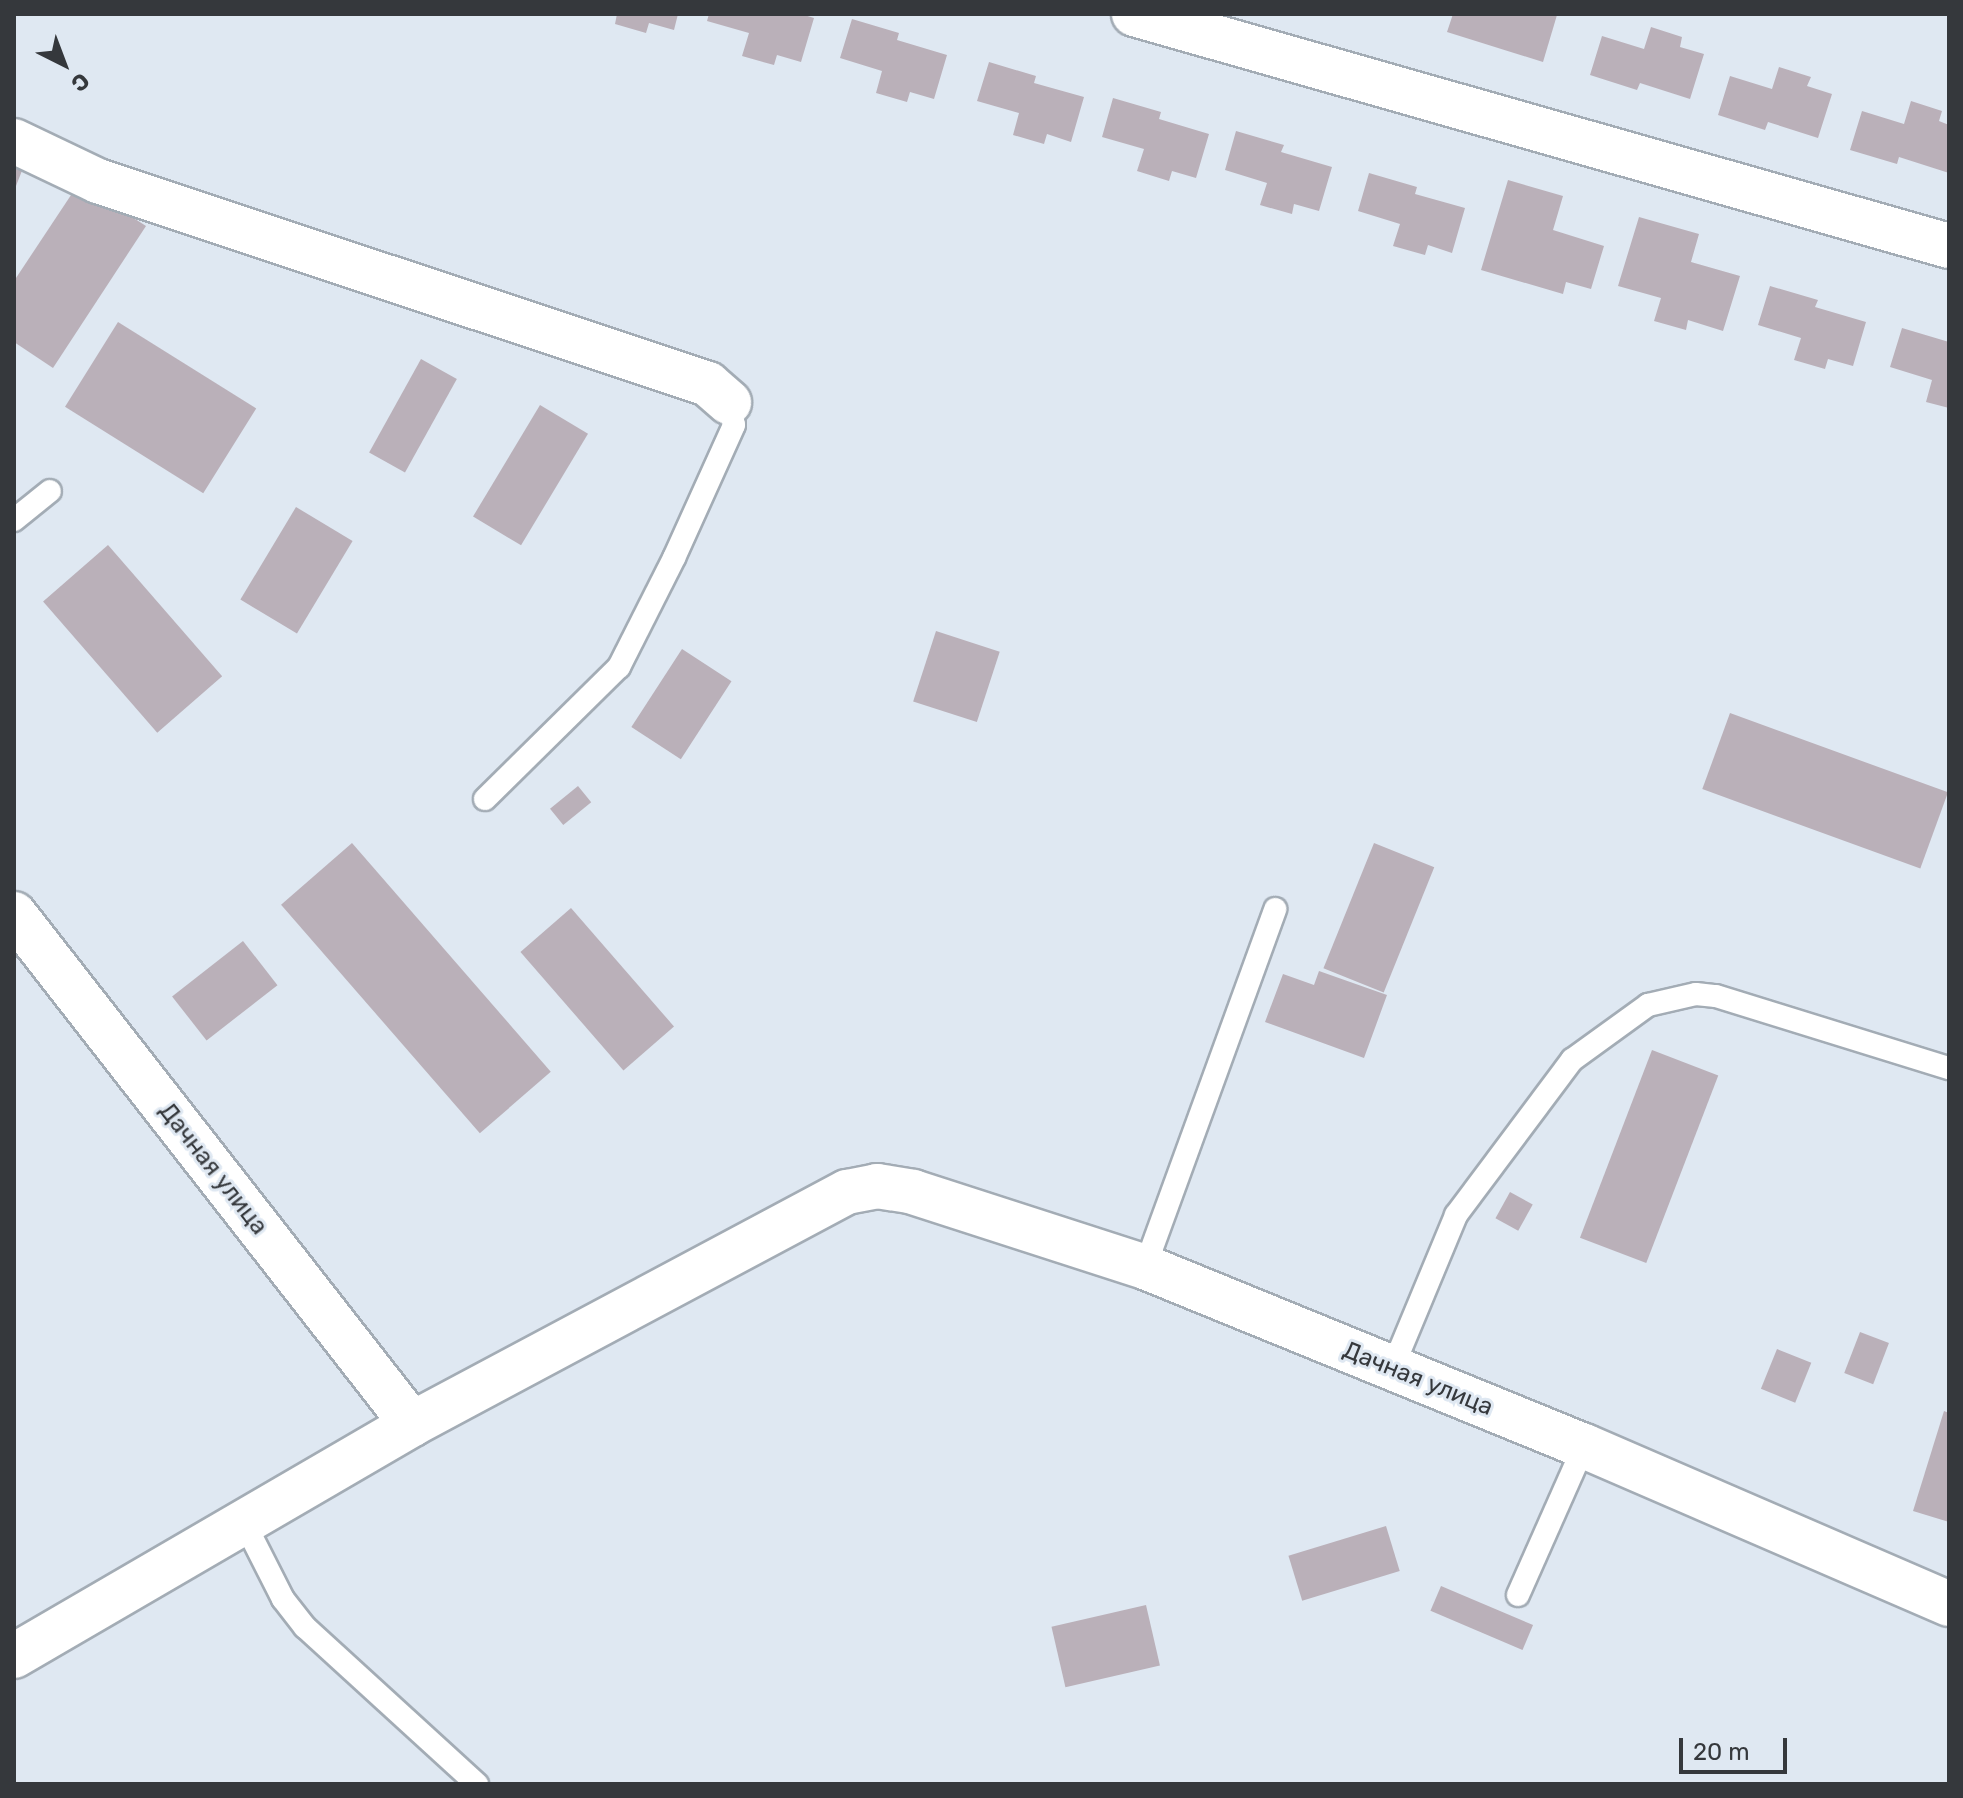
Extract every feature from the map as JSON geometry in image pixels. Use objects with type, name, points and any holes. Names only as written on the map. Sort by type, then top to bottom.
[{"type":"street","points":[[1134,14],[1949,246]]},
{"type":"street","points":[[14,141],[98,181],[708,384],[729,402]]},
{"type":"street","name":"Дачная улица","points":[[14,914],[412,1424],[847,1192],[877,1186],[913,1192],[1145,1267],[1584,1446],[1949,1604]]},
{"type":"street","points":[[14,1656],[412,1424]]},
{"type":"lane","points":[[485,799],[619,667],[674,558],[734,425],[729,402]]},
{"type":"lane","points":[[14,520],[50,491]]},
{"type":"lane","points":[[1145,1267],[1275,909]]},
{"type":"lane","points":[[1392,1369],[1456,1215],[1572,1060],[1648,1005],[1696,994],[1716,996],[1949,1068]]},
{"type":"lane","points":[[1518,1595],[1584,1446]]},
{"type":"lane","points":[[245,1524],[283,1599],[305,1627],[477,1784]]},
{"type":"building","points":[[617,14],[678,14],[674,30],[649,23],[646,33],[615,24]]},
{"type":"building","points":[[709,14],[801,14],[814,18],[801,62],[777,55],[774,65],[742,56],[749,33],[707,21]]},
{"type":"building","points":[[1453,14],[1557,15],[1543,62],[1447,32]]},
{"type":"building","points":[[852,19],[899,33],[897,40],[947,55],[934,99],[910,92],[907,102],[876,93],[882,71],[840,58]]},
{"type":"building","points":[[1651,27],[1682,37],[1680,47],[1704,54],[1690,99],[1640,83],[1637,90],[1590,75],[1602,36],[1644,49]]},
{"type":"building","points":[[989,62],[1036,76],[1034,83],[1084,97],[1071,142],[1047,134],[1044,144],[1013,135],[1019,113],[977,101]]},
{"type":"building","points":[[1779,67],[1811,77],[1807,86],[1832,94],[1818,138],[1768,122],[1765,130],[1718,115],[1730,76],[1772,89]]},
{"type":"building","points":[[1113,98],[1161,112],[1159,119],[1209,134],[1196,178],[1172,171],[1169,181],[1137,171],[1144,149],[1102,137]]},
{"type":"building","points":[[1911,101],[1942,111],[1939,121],[1949,125],[1949,173],[1899,157],[1897,164],[1850,150],[1862,111],[1904,124]]},
{"type":"building","points":[[1236,131],[1284,145],[1281,152],[1332,167],[1319,211],[1294,204],[1292,214],[1260,205],[1267,183],[1225,170]]},
{"type":"building","points":[[14,153],[27,158],[14,191]]},
{"type":"building","points":[[1369,173],[1417,187],[1415,194],[1465,208],[1452,253],[1428,245],[1425,255],[1393,246],[1400,224],[1358,211]]},
{"type":"building","points":[[1508,180],[1563,196],[1553,230],[1604,246],[1591,289],[1566,282],[1563,294],[1481,270]]},
{"type":"building","points":[[79,183],[146,226],[53,368],[14,342],[14,281]]},
{"type":"building","points":[[1639,217],[1699,234],[1691,262],[1740,276],[1723,331],[1688,320],[1686,330],[1654,321],[1661,298],[1618,286]]},
{"type":"building","points":[[1770,286],[1818,300],[1815,307],[1866,322],[1853,366],[1828,359],[1825,369],[1794,360],[1801,338],[1758,325]]},
{"type":"building","points":[[118,322],[256,408],[203,493],[65,407]]},
{"type":"building","points":[[1902,328],[1949,342],[1949,408],[1926,402],[1932,380],[1890,367]]},
{"type":"building","points":[[421,359],[457,379],[405,472],[369,453]]},
{"type":"building","points":[[540,405],[588,434],[521,545],[473,516]]},
{"type":"building","points":[[296,507],[353,541],[297,634],[240,600]]},
{"type":"building","points":[[108,545],[222,676],[157,733],[43,601]]},
{"type":"building","points":[[936,631],[1000,652],[977,722],[913,701]]},
{"type":"building","points":[[682,649],[731,681],[681,759],[631,727]]},
{"type":"building","points":[[1730,713],[1948,792],[1920,868],[1702,789]]},
{"type":"building","points":[[578,786],[591,802],[563,825],[550,809]]},
{"type":"building","points":[[352,843],[551,1072],[480,1133],[281,905]]},
{"type":"building","points":[[1374,843],[1434,867],[1384,993],[1323,968]]},
{"type":"building","points":[[571,908],[674,1026],[623,1070],[520,952]]},
{"type":"building","points":[[243,941],[277,985],[207,1041],[172,996]]},
{"type":"building","points":[[1319,971],[1387,995],[1364,1058],[1265,1022],[1283,974],[1314,985]]},
{"type":"building","points":[[1652,1050],[1718,1075],[1646,1263],[1580,1238]]},
{"type":"building","points":[[1510,1192],[1533,1205],[1518,1231],[1495,1218]]},
{"type":"building","points":[[1860,1332],[1889,1343],[1873,1384],[1844,1373]]},
{"type":"building","points":[[1777,1349],[1811,1363],[1795,1403],[1761,1389]]},
{"type":"building","points":[[1944,1411],[1949,1413],[1949,1522],[1913,1511]]},
{"type":"building","points":[[1386,1526],[1400,1571],[1302,1601],[1288,1556]]},
{"type":"building","points":[[1441,1586],[1533,1625],[1523,1650],[1430,1611]]},
{"type":"building","points":[[1146,1605],[1160,1665],[1065,1687],[1051,1627]]}]
